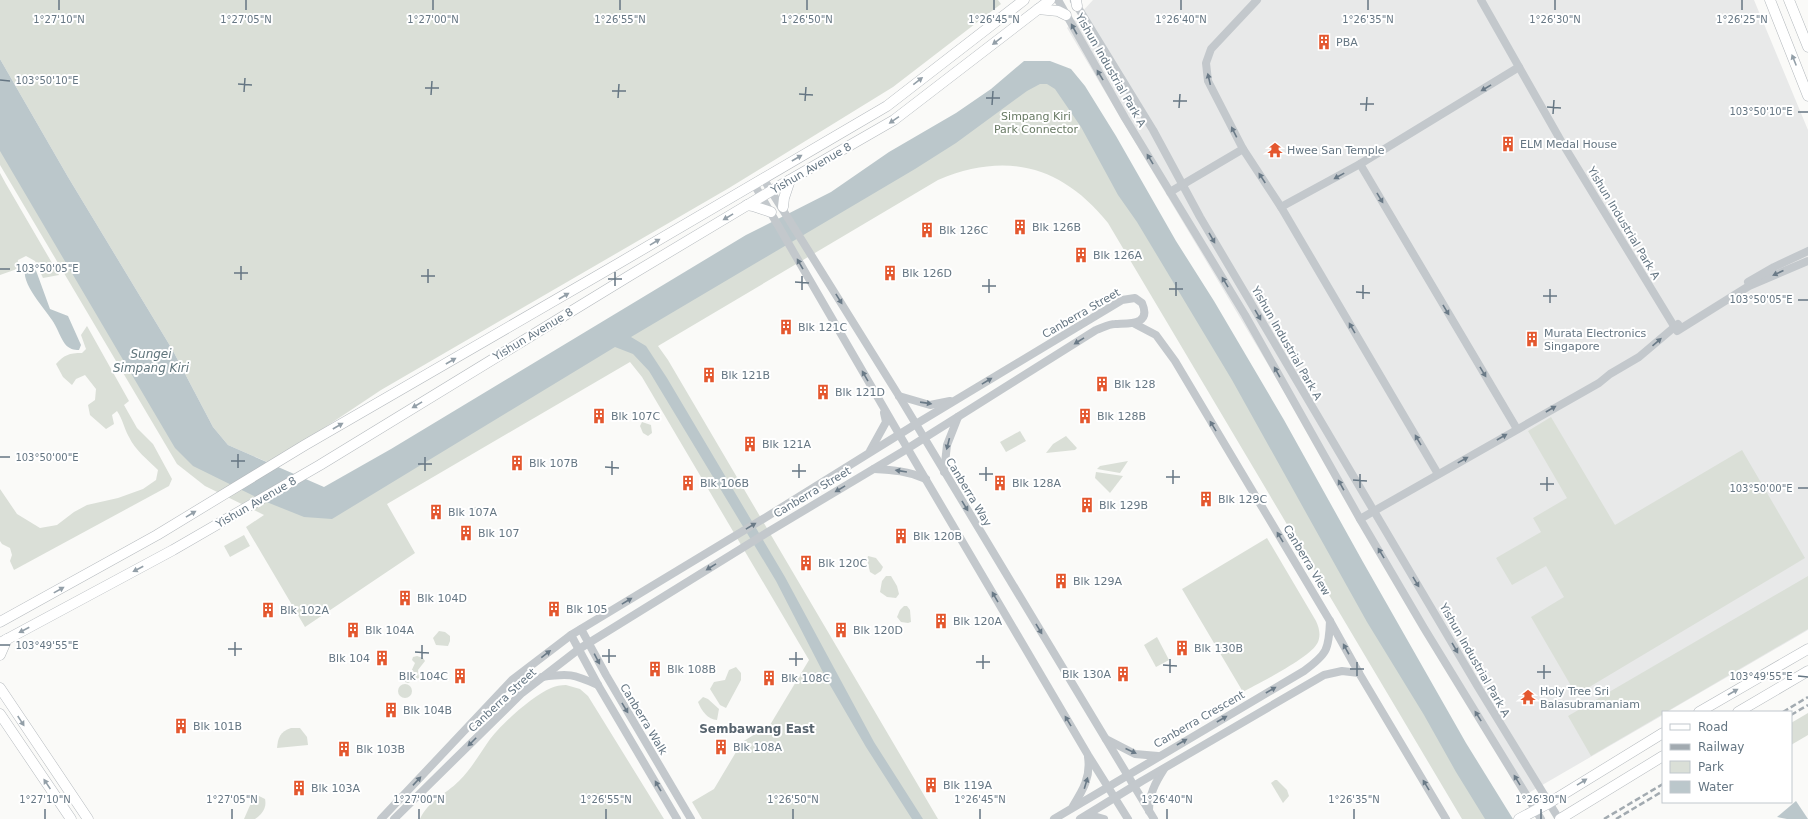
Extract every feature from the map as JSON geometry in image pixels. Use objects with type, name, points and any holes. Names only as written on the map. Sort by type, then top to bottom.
[{"type":"main road","name":"Yishun Avenue 8","points":[[0,622],[157,535],[305,445],[887,106],[1024,0]]},
{"type":"main road","name":"Yishun Avenue 8","points":[[4,641],[173,550],[320,464],[622,280],[894,120],[1050,0]]},
{"type":"main road","points":[[1770,0],[1808,96]]},
{"type":"main road","points":[[1789,0],[1808,47]]},
{"type":"main road","points":[[1038,9],[1058,11],[1066,15]]},
{"type":"main road","points":[[783,208],[784,198],[790,180]]},
{"type":"main road","points":[[747,206],[758,207],[771,213]]},
{"type":"main road","points":[[0,654],[4,641]]},
{"type":"main road","points":[[1701,711],[1808,649]]},
{"type":"main road","points":[[1740,711],[1808,671]]},
{"type":"main road","points":[[0,688],[88,819]]},
{"type":"main road","points":[[0,714],[69,818]]},
{"type":"main road","points":[[1519,819],[1549,803],[1662,734]]},
{"type":"main road","points":[[1559,819],[1662,757]]},
{"type":"street","name":"Yishun Industrial Park A","points":[[1058,0],[1125,118],[1245,315],[1360,519],[1424,628],[1533,811],[1541,819]]},
{"type":"street","points":[[1256,0],[1211,49],[1206,63],[1208,81],[1243,149],[1281,207],[1438,474]]},
{"type":"street","name":"Yishun Industrial Park A","points":[[1481,0],[1606,215],[1676,329]]},
{"type":"street","name":"Yishun Industrial Park A","points":[[1075,2],[1153,130],[1182,185],[1478,687],[1559,819]]},
{"type":"street","points":[[1281,207],[1360,164],[1520,67]]},
{"type":"street","points":[[1170,192],[1243,149]]},
{"type":"street","points":[[1360,164],[1518,429]]},
{"type":"street","name":"Canberra Way","points":[[764,178],[916,424],[944,473],[1154,819]]},
{"type":"street","points":[[754,184],[907,449],[1088,755],[1128,819]]},
{"type":"street","points":[[1360,519],[1598,383],[1639,357],[1676,329],[1765,272],[1808,251]]},
{"type":"street","points":[[1676,329],[1749,286],[1808,261]]},
{"type":"street","name":"Canberra Street","points":[[381,819],[512,680],[571,635],[763,519],[899,434],[1122,300],[1135,298],[1142,303],[1144,313],[1140,321],[1134,324],[1113,324],[1096,330],[924,439],[744,546],[579,649],[522,693],[394,819]]},
{"type":"street","name":"Canberra View","points":[[1134,324],[1156,335],[1175,361],[1446,819]]},
{"type":"street","points":[[898,396],[930,405],[954,401]]},
{"type":"street","points":[[868,453],[886,422],[883,407]]},
{"type":"street","points":[[944,473],[947,445],[958,417]]},
{"type":"street","points":[[874,469],[911,472],[926,479]]},
{"type":"street","name":"Canberra Crescent","points":[[1054,819],[1158,756],[1304,671],[1320,660],[1330,642],[1330,621]]},
{"type":"street","name":"Canberra Walk","points":[[581,629],[606,675],[691,819]]},
{"type":"street","name":"Canberra Walk","points":[[571,635],[598,685],[677,819]]},
{"type":"street","points":[[1081,818],[1133,786],[1324,675],[1342,671],[1359,673]]},
{"type":"street","points":[[541,677],[566,674],[598,685]]},
{"type":"street","points":[[1240,708],[1248,711],[1251,717]]},
{"type":"street","points":[[1106,739],[1135,754],[1158,756]]},
{"type":"street","points":[[1072,808],[1085,788],[1089,766],[1088,755]]},
{"type":"street","points":[[1149,811],[1149,798],[1156,781],[1164,768]]},
{"type":"street","points":[[69,818],[79,807]]},
{"type":"street","points":[[1081,818],[1098,817],[1104,819]]},
{"type":"shaded area","points":[[1093,0],[1754,0],[1808,130],[1808,630],[1669,711],[1662,711],[1662,716],[1525,795],[1067,28]]},
{"type":"green space","points":[[0,0],[998,0],[1001,4],[893,87],[729,188],[381,390],[318,432],[267,462],[228,445],[213,427],[172,349],[68,177],[0,59]]},
{"type":"green space","name":"Simpang Kiri Park Connector","points":[[1025,73],[1064,78],[1495,819],[1462,819],[1108,223],[1072,188],[1052,177],[1032,169],[1010,166],[987,166],[963,171],[938,180],[658,346],[668,360],[938,819],[702,819],[692,802],[714,789],[742,742],[770,725],[809,660],[642,377],[630,362],[387,504],[415,553],[305,627],[246,527],[264,515],[205,486],[177,464],[0,165],[0,112],[197,453],[341,498]]},
{"type":"green space","points":[[0,173],[59,275],[43,278],[35,261],[26,256],[18,260],[17,269],[0,275]]},
{"type":"green space","points":[[87,326],[129,401],[124,405],[137,428],[153,444],[172,479],[169,486],[14,570],[10,561],[12,555],[10,548],[2,544],[0,541],[0,489],[17,514],[40,528],[57,525],[74,512],[87,505],[118,498],[143,489],[156,480],[158,470],[142,455],[132,442],[117,411],[112,415],[114,424],[106,429],[90,415],[88,405],[95,400],[96,389],[85,375],[76,379],[72,385],[63,377],[56,364],[67,355],[82,353],[86,349],[81,335]]},
{"type":"green space","points":[[1551,417],[1615,525],[1742,450],[1805,558],[1581,692],[1574,691],[1531,617],[1564,597],[1546,566],[1512,585],[1496,558],[1541,532],[1533,518],[1567,498],[1528,431]]},
{"type":"green space","points":[[642,422],[651,425],[652,433],[648,436],[643,433],[640,426]]},
{"type":"green space","points":[[1020,431],[1026,441],[1006,452],[1000,442]]},
{"type":"green space","points":[[1066,436],[1077,448],[1075,450],[1046,453],[1053,444]]},
{"type":"green space","points":[[1128,461],[1120,473],[1097,469],[1100,466]]},
{"type":"green space","points":[[1096,472],[1123,476],[1110,493],[1095,478]]},
{"type":"green space","points":[[470,507],[489,507],[489,517],[471,517]]},
{"type":"green space","points":[[244,535],[250,546],[230,557],[224,546]]},
{"type":"green space","points":[[1267,538],[1316,621],[1319,629],[1319,636],[1318,642],[1314,648],[1306,655],[1243,692],[1182,589]]},
{"type":"green space","points":[[868,556],[876,558],[883,567],[881,571],[875,575],[870,572],[867,560]]},
{"type":"green space","points":[[886,576],[891,576],[897,586],[899,594],[896,598],[887,597],[880,592],[882,581]]},
{"type":"green space","points":[[1808,576],[1808,629],[1668,711],[1662,711],[1662,715],[1591,756],[1568,716]]},
{"type":"green space","points":[[904,606],[907,606],[910,610],[911,622],[908,623],[901,622],[897,617],[900,610]]},
{"type":"green space","points":[[439,631],[445,632],[450,636],[448,646],[436,645],[433,638]]},
{"type":"green space","points":[[1157,637],[1169,660],[1156,667],[1144,645]]},
{"type":"green space","points":[[417,656],[423,658],[425,661],[418,670],[419,678],[408,683],[405,682],[405,674],[410,674],[415,663],[412,660],[413,657]]},
{"type":"green space","points":[[736,667],[741,673],[741,680],[726,708],[720,705],[710,689],[714,682],[725,680],[729,670]]},
{"type":"green space","points":[[405,684],[410,686],[412,691],[410,696],[405,698],[400,696],[398,691],[400,686]]},
{"type":"green space","points":[[560,685],[580,689],[588,696],[664,819],[420,819],[432,802],[454,786],[471,767],[493,735],[508,720],[526,704],[543,692]]},
{"type":"green space","points":[[703,697],[708,699],[719,709],[717,720],[714,720],[705,714],[701,708],[698,702]]},
{"type":"green space","points":[[1808,713],[1808,735],[1792,744],[1792,722]]},
{"type":"green space","points":[[291,728],[300,728],[307,737],[308,745],[277,748],[280,735],[284,731]]},
{"type":"green space","points":[[1277,780],[1287,790],[1289,796],[1283,803],[1271,783]]},
{"type":"green space","points":[[255,794],[265,799],[265,808],[255,819],[244,819]]},
{"type":"water","name":"Sungei Simpang Kiri","points":[[0,59],[68,177],[172,349],[213,427],[228,445],[324,487],[391,449],[746,235],[831,192],[889,152],[956,113],[991,89],[1024,61],[1050,61],[1071,69],[1085,86],[1116,136],[1176,241],[1214,301],[1284,420],[1466,743],[1513,819],[1485,819],[1367,622],[1232,380],[1137,222],[1118,195],[1081,127],[1055,89],[1047,84],[1040,84],[1027,91],[956,143],[915,169],[631,337],[646,346],[667,378],[785,577],[874,742],[923,819],[912,819],[866,747],[827,680],[776,581],[649,371],[633,354],[615,347],[332,519],[304,517],[264,501],[193,466],[175,448],[0,151]]},
{"type":"water","points":[[28,263],[34,265],[50,309],[68,316],[81,345],[79,350],[72,349],[65,344],[54,323],[32,292],[25,276],[25,269]]},
{"type":"water","points":[[1796,801],[1808,819],[1787,819],[1777,817]]},
{"type":"railway","points":[[1785,711],[1808,697]]},
{"type":"railway","points":[[1792,714],[1808,705]]},
{"type":"railway","points":[[1604,819],[1662,785]]},
{"type":"railway","points":[[1616,819],[1662,792]]},
{"type":"place","name":"PBA","points":[[1324,42]]},
{"type":"place","name":"ELM Medal House","points":[[1508,144]]},
{"type":"place","name":"Hwee San Temple","points":[[1275,150]]},
{"type":"place","name":"Blk 126B","points":[[1020,227]]},
{"type":"place","name":"Blk 126C","points":[[927,230]]},
{"type":"place","name":"Blk 126A","points":[[1081,255]]},
{"type":"place","name":"Blk 126D","points":[[890,273]]},
{"type":"place","name":"Blk 121C","points":[[786,327]]},
{"type":"place","name":"Murata Electronics Singapore","points":[[1532,339]]},
{"type":"place","name":"Blk 121B","points":[[709,375]]},
{"type":"place","name":"Blk 128","points":[[1102,384]]},
{"type":"place","name":"Blk 121D","points":[[823,392]]},
{"type":"place","name":"Blk 107C","points":[[599,416]]},
{"type":"place","name":"Blk 128B","points":[[1085,416]]},
{"type":"place","name":"Blk 121A","points":[[750,444]]},
{"type":"place","name":"Blk 107B","points":[[517,463]]},
{"type":"place","name":"Blk 106B","points":[[688,483]]},
{"type":"place","name":"Blk 128A","points":[[1000,483]]},
{"type":"place","name":"Blk 129C","points":[[1206,499]]},
{"type":"place","name":"Blk 129B","points":[[1087,505]]},
{"type":"place","name":"Blk 107A","points":[[436,512]]},
{"type":"place","name":"Blk 107","points":[[466,533]]},
{"type":"place","name":"Blk 120B","points":[[901,536]]},
{"type":"place","name":"Blk 120C","points":[[806,563]]},
{"type":"place","name":"Blk 129A","points":[[1061,581]]},
{"type":"place","name":"Blk 104D","points":[[405,598]]},
{"type":"place","name":"Blk 105","points":[[554,609]]},
{"type":"place","name":"Blk 102A","points":[[268,610]]},
{"type":"place","name":"Blk 120A","points":[[941,621]]},
{"type":"place","name":"Blk 104A","points":[[353,630]]},
{"type":"place","name":"Blk 120D","points":[[841,630]]},
{"type":"place","name":"Blk 130B","points":[[1182,648]]},
{"type":"place","name":"Blk 104","points":[[382,658]]},
{"type":"place","name":"Blk 108B","points":[[655,669]]},
{"type":"place","name":"Blk 130A","points":[[1123,674]]},
{"type":"place","name":"Blk 104C","points":[[460,676]]},
{"type":"place","name":"Blk 108C","points":[[769,678]]},
{"type":"place","name":"Holy Tree Sri Balasubramaniam","points":[[1528,697]]},
{"type":"place","name":"Blk 104B","points":[[391,710]]},
{"type":"place","name":"Blk 101B","points":[[181,726]]},
{"type":"place","name":"Blk 108A","points":[[721,747]]},
{"type":"place","name":"Blk 103B","points":[[344,749]]},
{"type":"place","name":"Blk 119A","points":[[931,785]]},
{"type":"place","name":"Blk 103A","points":[[299,788]]},
{"type":"district","name":"Sembawang East","points":[[757,729]]}]
